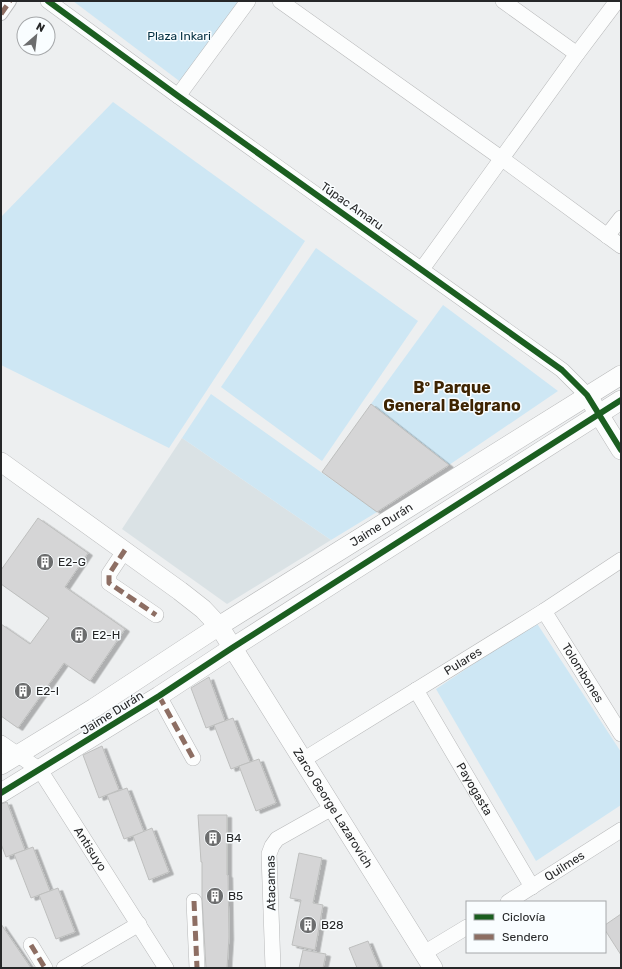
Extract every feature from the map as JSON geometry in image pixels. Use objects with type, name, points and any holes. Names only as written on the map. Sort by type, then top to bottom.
[{"type":"street","points":[[1,14],[10,1]]},
{"type":"street","name":"Túpac Amaru","points":[[48,1],[178,96],[562,370],[574,380],[587,395],[621,450]]},
{"type":"street","points":[[178,96],[248,1]]},
{"type":"street","points":[[280,1],[501,158],[621,246]]},
{"type":"street","points":[[503,1],[577,54]]},
{"type":"street","points":[[422,269],[501,158],[617,1]]},
{"type":"street","points":[[608,236],[621,218]]},
{"type":"street","name":"Jaime Durán","points":[[1,765],[94,708],[219,626],[621,375]]},
{"type":"street","points":[[599,414],[621,400]]},
{"type":"street","name":"Jaime Durán","points":[[1,793],[159,696],[599,414]]},
{"type":"street","points":[[1,462],[125,550],[109,574],[109,583],[156,615]]},
{"type":"street","name":"Zarco George Lazarovich","points":[[125,550],[191,600],[219,626],[428,960]]},
{"type":"street","name":"Pulares","points":[[303,760],[544,612],[621,560]]},
{"type":"street","name":"Tolombones","points":[[544,612],[621,734]]},
{"type":"street","name":"Payogasta","points":[[416,690],[532,887]]},
{"type":"street","points":[[159,696],[193,758]]},
{"type":"street","name":"Antisuyo","points":[[1,743],[40,770],[166,968]]},
{"type":"street","name":"Atacamas","points":[[273,968],[269,854],[277,839],[332,808]]},
{"type":"street","name":"Quilmes","points":[[510,901],[621,830]]},
{"type":"street","points":[[194,901],[196,968]]},
{"type":"street","points":[[64,968],[139,924]]},
{"type":"street","points":[[428,960],[466,928]]},
{"type":"street","points":[[30,945],[46,968]]},
{"type":"shaded area","points":[[182,438],[331,540],[227,604],[122,529]]},
{"type":"green space","name":"Plaza Inkari","points":[[73,1],[249,1],[186,86]]},
{"type":"green space","points":[[113,102],[305,241],[169,448],[1,365],[1,217]]},
{"type":"green space","points":[[316,248],[418,321],[322,461],[221,387]]},
{"type":"green space","points":[[443,305],[558,391],[449,465],[371,404]]},
{"type":"green space","points":[[211,394],[377,512],[331,540],[182,438]]},
{"type":"green space","points":[[536,622],[621,752],[621,805],[536,861],[436,689]]},
{"type":"building","points":[[371,404],[449,465],[377,512],[322,472]]},
{"type":"building","points":[[38,518],[88,553],[65,587],[125,629],[90,681],[64,663],[18,728],[1,716],[1,624],[30,644],[49,618],[1,584],[1,570]]},
{"type":"building","points":[[209,677],[225,721],[206,728],[191,688]]},
{"type":"building","points":[[233,718],[250,762],[231,769],[214,725]]},
{"type":"building","points":[[102,746],[119,790],[99,798],[83,755]]},
{"type":"building","points":[[259,759],[276,803],[256,811],[239,766]]},
{"type":"building","points":[[127,788],[144,832],[124,839],[107,795]]},
{"type":"building","points":[[7,802],[25,850],[6,857],[1,844],[1,804]]},
{"type":"building","points":[[198,815],[227,815],[229,937],[227,968],[206,968],[202,898],[202,862]]},
{"type":"building","points":[[152,828],[169,872],[149,880],[133,836]]},
{"type":"building","points":[[33,847],[50,891],[31,898],[14,854]]},
{"type":"building","points":[[299,853],[322,858],[313,903],[323,905],[315,950],[292,945],[301,900],[290,898]]},
{"type":"building","points":[[58,888],[75,932],[56,939],[39,895]]},
{"type":"building","points":[[621,914],[621,955],[606,932],[606,924]]},
{"type":"building","points":[[1,924],[31,968],[1,968]]},
{"type":"building","points":[[368,941],[379,968],[357,968],[349,948]]},
{"type":"building","points":[[303,950],[326,954],[323,968],[299,968]]},
{"type":"marked path","points":[[1,14],[10,1]]},
{"type":"marked path","points":[[125,550],[109,574],[109,583],[156,615]]},
{"type":"marked path","points":[[159,696],[193,758]]},
{"type":"marked path","points":[[194,901],[197,968]]},
{"type":"marked path","points":[[31,945],[45,968]]},
{"type":"cycle path","points":[[48,1],[178,96],[562,370],[587,395],[621,450]]},
{"type":"cycle path","points":[[1,793],[159,696],[621,400]]},
{"type":"place","name":"E2-G","points":[[45,562]]},
{"type":"place","name":"E2-H","points":[[79,635]]},
{"type":"place","name":"E2-I","points":[[23,691]]},
{"type":"place","name":"B4","points":[[213,838]]},
{"type":"place","name":"B5","points":[[215,896]]},
{"type":"place","name":"B28","points":[[308,925]]},
{"type":"district","name":"Bº Parque General Belgrano","points":[[452,396]]}]
